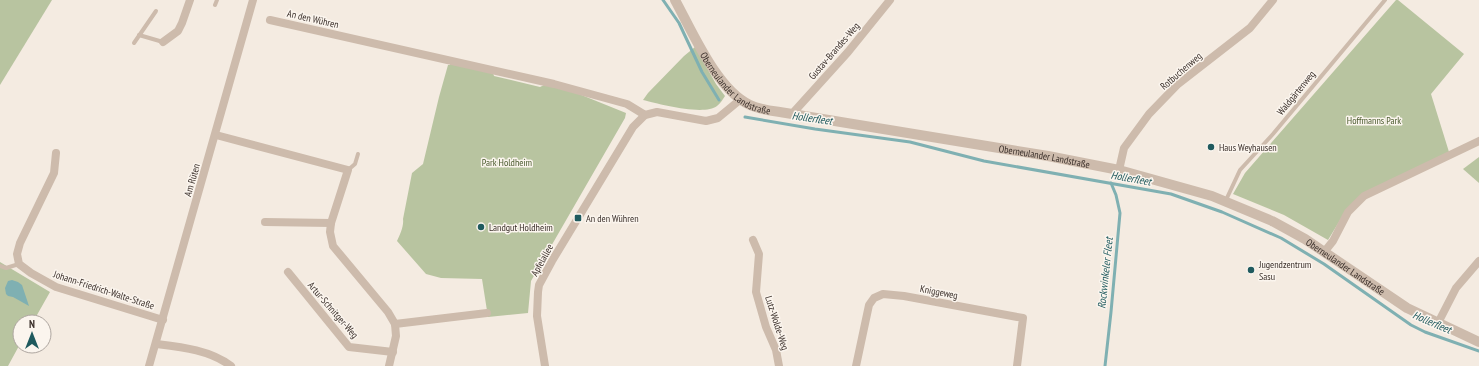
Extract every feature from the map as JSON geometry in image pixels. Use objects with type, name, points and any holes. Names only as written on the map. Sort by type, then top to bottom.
[{"type":"street","points":[[163,42],[178,31],[190,0]]},
{"type":"street","name":"Am Rüten","points":[[150,366],[253,0]]},
{"type":"street","name":"Oberneulander Landstraße","points":[[675,0],[708,61],[719,78],[741,99],[750,105],[792,114],[1040,154],[1119,170],[1170,183],[1226,200],[1272,221],[1325,251],[1407,308],[1479,342]]},
{"type":"street","name":"Gustav-Brandes-Weg","points":[[792,114],[848,52],[890,0]]},
{"type":"street","name":"Rotbuchenweg","points":[[1119,170],[1124,148],[1149,114],[1178,84],[1250,28],[1273,0]]},
{"type":"street","name":"An den Wühren","points":[[270,20],[554,84],[627,104],[645,115]]},
{"type":"street","points":[[645,115],[657,112],[706,121],[718,118],[741,99]]},
{"type":"street","name":"Apfelallee","points":[[545,366],[537,316],[539,285],[633,127],[645,115]]},
{"type":"street","points":[[216,135],[348,170],[331,223],[330,232],[333,246],[388,312],[395,324],[396,336],[389,366]]},
{"type":"street","points":[[1325,251],[1333,241],[1348,212],[1364,196],[1479,141]]},
{"type":"street","points":[[19,264],[17,254],[20,243],[54,173],[56,153]]},
{"type":"street","points":[[265,222],[331,223]]},
{"type":"street","name":"Lutz-Wolde-Weg","points":[[753,240],[759,254],[756,292],[766,327],[776,350],[779,366]]},
{"type":"street","points":[[1438,323],[1456,288],[1479,261]]},
{"type":"street","name":"Johann-Friedrich-Walte-Straße","points":[[19,264],[31,273],[56,287],[163,320]]},
{"type":"street","name":"Artur-Schnitger-Weg","points":[[288,272],[349,347],[393,352]]},
{"type":"street","name":"Kniggeweg","points":[[856,366],[869,305],[874,298],[883,294],[904,296],[1023,318],[1017,366]]},
{"type":"street","points":[[395,324],[487,313]]},
{"type":"street","points":[[156,344],[182,347],[210,355],[231,366]]},
{"type":"lane","points":[[215,5],[217,0]]},
{"type":"lane","name":"Waldgärtenweg","points":[[1226,200],[1240,170],[1273,134],[1385,0]]},
{"type":"lane","points":[[134,43],[156,11]]},
{"type":"lane","points":[[140,35],[163,42]]},
{"type":"lane","points":[[348,170],[355,164],[358,154]]},
{"type":"lane","points":[[0,266],[6,268],[19,264]]},
{"type":"green space","points":[[0,0],[52,0],[0,85]]},
{"type":"green space","name":"Hoffmanns Park","points":[[1396,0],[1398,0],[1464,54],[1431,94],[1449,152],[1363,193],[1345,212],[1328,240],[1284,215],[1233,194],[1245,173]]},
{"type":"green space","points":[[695,47],[716,84],[725,96],[719,104],[711,109],[692,110],[643,100],[684,56]]},
{"type":"green space","name":"Park Holdheim","points":[[450,64],[493,73],[494,76],[540,87],[546,84],[574,92],[626,113],[625,118],[531,281],[528,313],[488,317],[482,279],[441,278],[426,274],[397,241],[402,227],[412,173],[423,164],[439,97],[448,65]]},
{"type":"green space","points":[[1479,157],[1479,183],[1463,169]]},
{"type":"green space","points":[[0,262],[50,292],[38,314],[12,314],[12,354],[15,354],[8,366],[0,366]]},
{"type":"water","points":[[12,280],[22,285],[29,306],[6,294],[5,288],[8,281]]},
{"type":"waterway","name":"Hollerfleet","points":[[663,0],[679,23],[702,72],[719,100]]},
{"type":"waterway","name":"Hollerfleet","points":[[745,117],[815,129],[910,142],[984,161],[1171,194],[1222,212],[1281,238],[1324,264],[1411,325],[1425,332],[1479,351]]},
{"type":"waterway","name":"Rockwinkeler Fleet","points":[[1105,366],[1120,213],[1116,195],[1111,183]]},
{"type":"place","name":"Haus Weyhausen","points":[[1211,147]]},
{"type":"place","name":"An den Wühren","points":[[578,218]]},
{"type":"place","name":"Landgut Holdheim","points":[[481,227]]},
{"type":"place","name":"Jugendzentrum Sasu","points":[[1251,270]]}]
